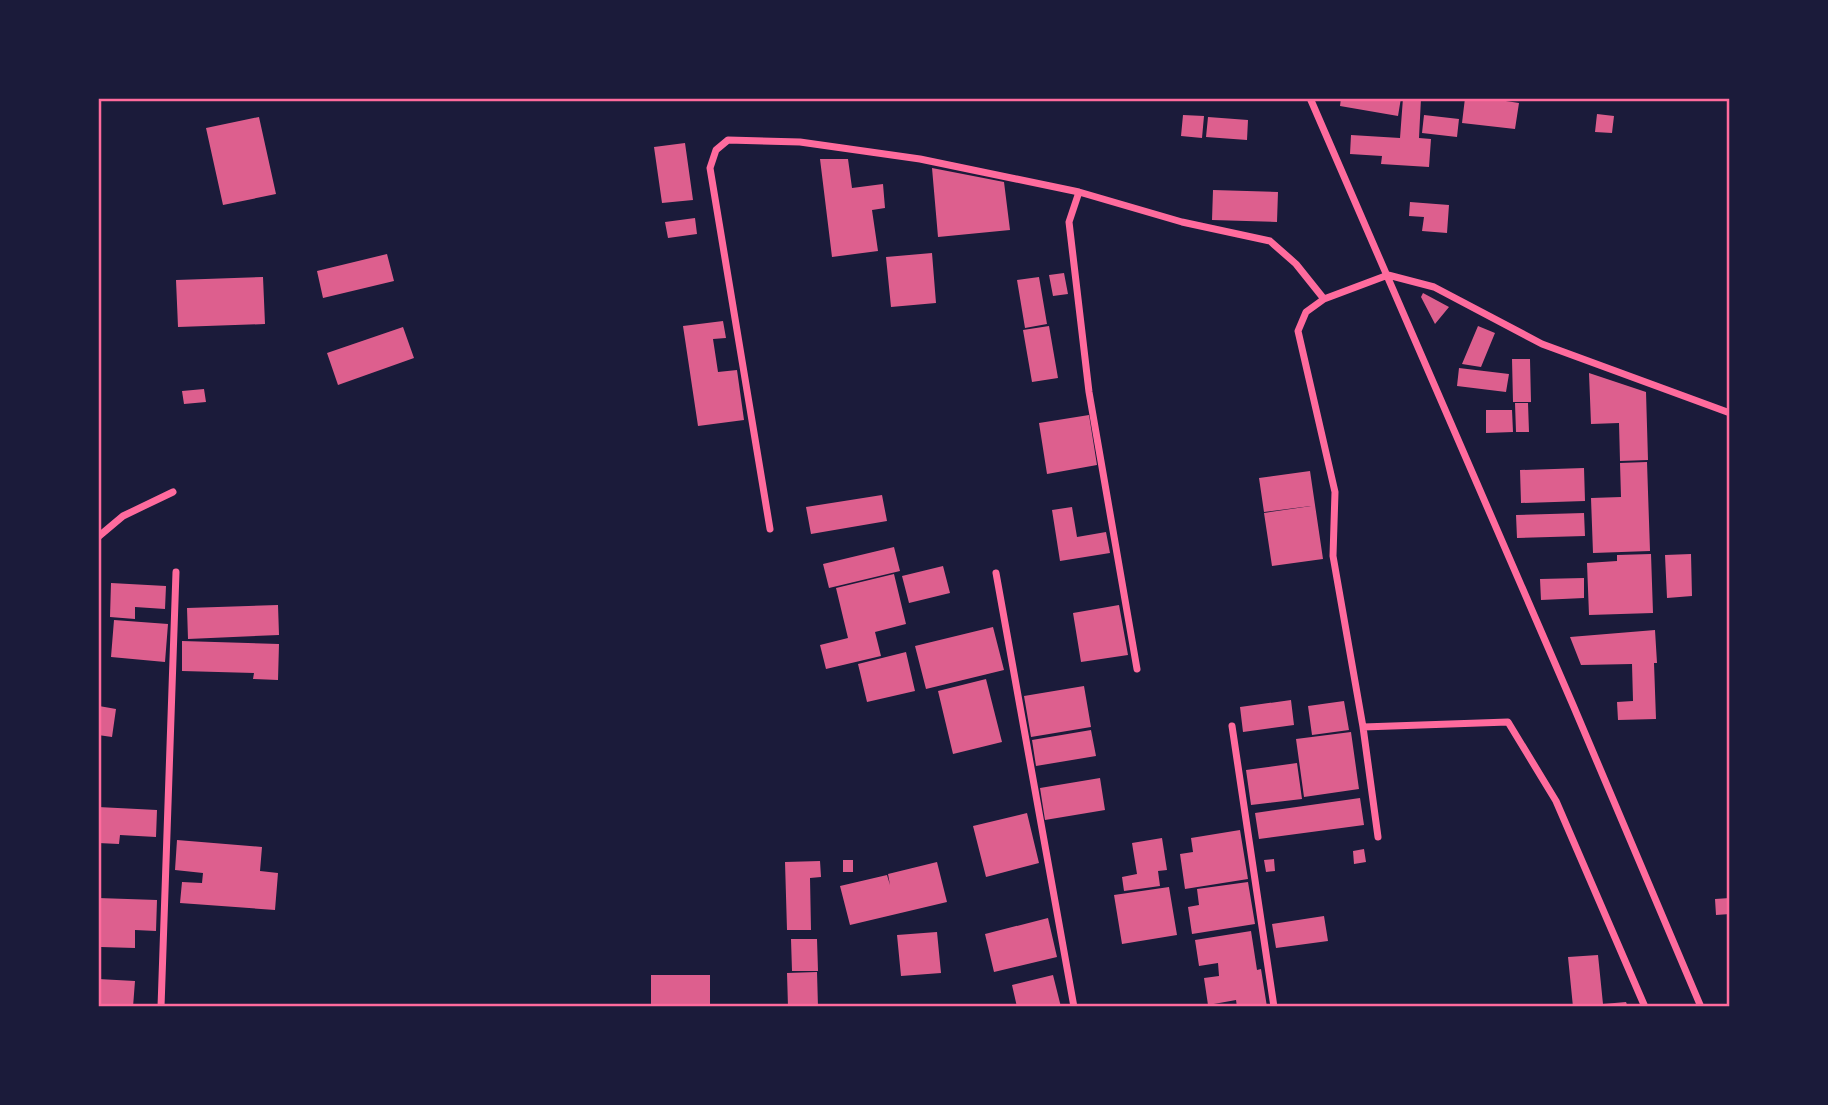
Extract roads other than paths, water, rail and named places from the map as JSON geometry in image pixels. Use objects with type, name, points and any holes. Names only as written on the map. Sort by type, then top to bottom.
[{"type":"street","points":[[1310,98],[1568,692],[1701,1007]]},
{"type":"street","points":[[770,529],[710,168],[716,150],[728,140],[800,142],[920,159],[1079,192],[1182,222],[1270,242],[1296,264],[1324,299]]},
{"type":"street","points":[[1079,192],[1069,222],[1084,353],[1137,669]]},
{"type":"street","points":[[1378,837],[1363,727],[1333,556],[1335,492],[1298,331],[1306,312],[1324,299],[1388,275],[1434,287],[1542,344],[1730,413]]},
{"type":"street","points":[[98,537],[123,516],[173,492]]},
{"type":"street","points":[[161,1007],[176,572]]},
{"type":"street","points":[[996,573],[1074,1007]]},
{"type":"street","points":[[1363,727],[1508,722],[1556,801],[1645,1007]]},
{"type":"street","points":[[1232,726],[1274,1007]]}]
